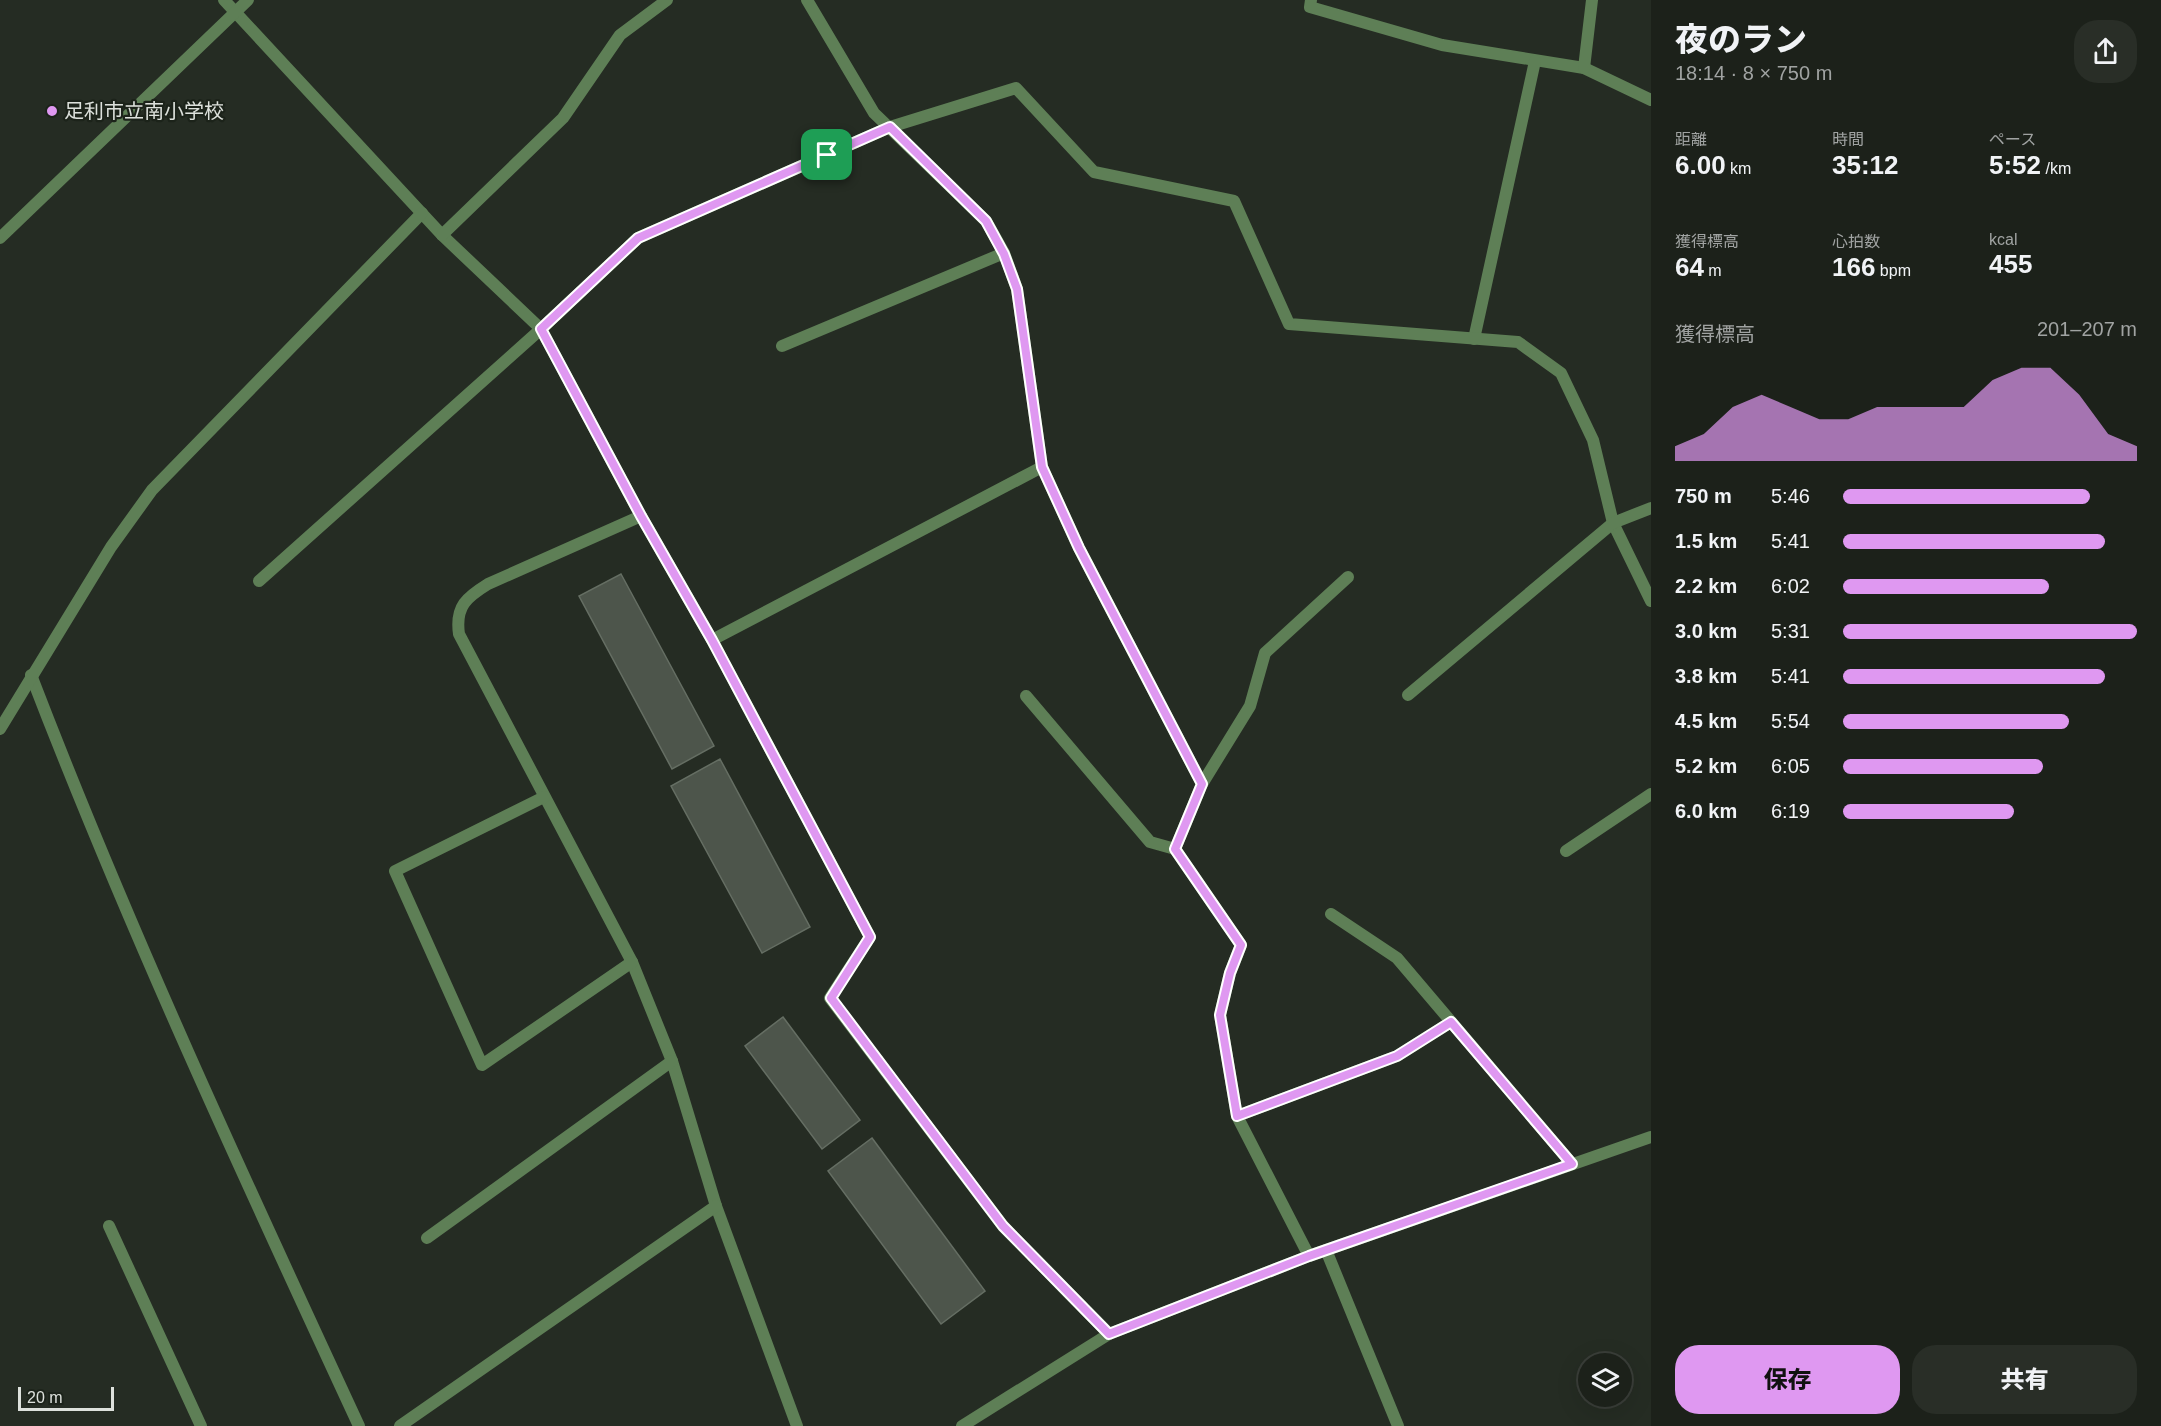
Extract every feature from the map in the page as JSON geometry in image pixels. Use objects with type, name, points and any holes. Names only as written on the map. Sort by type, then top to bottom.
[{"type":"street","points":[[224,0],[442,235],[541,329],[641,516],[712,640],[870,937],[831,998],[1003,1226],[1109,1334]]},
{"type":"street","points":[[0,238],[248,0]]},
{"type":"street","points":[[442,235],[563,118],[620,35],[667,0]]},
{"type":"street","points":[[807,0],[874,113],[986,221],[1004,254],[1017,289],[1042,467],[1079,548],[1202,784]]},
{"type":"street","points":[[1311,0],[1310,7],[1442,45],[1584,68],[1651,100]]},
{"type":"street","points":[[1584,68],[1592,0]]},
{"type":"street","points":[[1474,339],[1535,61]]},
{"type":"street","points":[[259,581],[541,329],[638,238],[890,127],[1016,88],[1094,172],[1234,201],[1289,324],[1518,342],[1561,373],[1593,440],[1613,523],[1651,601]]},
{"type":"street","points":[[0,729],[111,547],[152,490],[422,213]]},
{"type":"street","points":[[782,346],[1004,254]]},
{"type":"street","points":[[712,640],[1042,467]]},
{"type":"street","points":[[1408,695],[1613,523],[1651,508]]},
{"type":"street","points":[[641,516],[488,584],[466,597],[459,609],[459,634],[632,962],[672,1060],[716,1206],[797,1426]]},
{"type":"street","points":[[1175,849],[1202,784],[1250,706],[1264,653],[1348,577]]},
{"type":"street","points":[[31,675],[63,758],[200,1083],[359,1426]]},
{"type":"street","points":[[1026,696],[1150,842],[1175,849],[1241,945],[1230,973],[1220,1015],[1237,1116],[1309,1256]]},
{"type":"street","points":[[1566,851],[1651,794]]},
{"type":"street","points":[[544,797],[395,871],[482,1065],[632,962]]},
{"type":"street","points":[[1331,914],[1397,958],[1572,1164]]},
{"type":"street","points":[[1237,1116],[1397,1056],[1451,1022]]},
{"type":"street","points":[[427,1238],[672,1060]]},
{"type":"street","points":[[962,1426],[1109,1334],[1309,1256],[1651,1137]]},
{"type":"street","points":[[400,1426],[716,1206]]},
{"type":"street","points":[[109,1226],[201,1426]]},
{"type":"street","points":[[1326,1250],[1398,1426]]},
{"type":"building","points":[[621,574],[714,746],[672,769],[579,596]]},
{"type":"building","points":[[720,759],[810,927],[762,953],[671,786]]},
{"type":"building","points":[[783,1017],[860,1120],[822,1149],[745,1046]]},
{"type":"building","points":[[872,1138],[985,1291],[941,1324],[828,1171]]},
{"type":"place","name":"足利市立南小学校","points":[[52,111]]},
{"type":"route","points":[[890,127],[986,221],[1004,254],[1017,289],[1042,467],[1079,548],[1202,784],[1175,849],[1241,945],[1230,973],[1220,1015],[1237,1116],[1397,1056],[1451,1022],[1572,1164],[1309,1256],[1109,1334],[1003,1226],[831,998],[870,937],[712,640],[641,516],[541,329],[638,238],[827,155],[890,127]]}]
